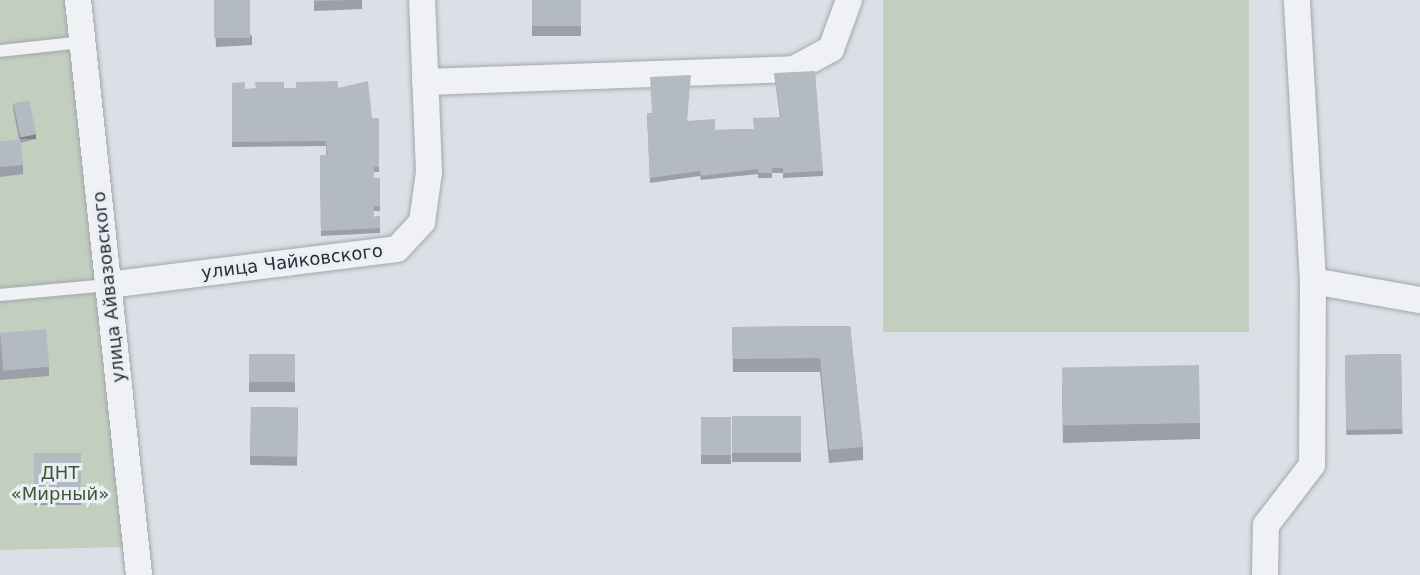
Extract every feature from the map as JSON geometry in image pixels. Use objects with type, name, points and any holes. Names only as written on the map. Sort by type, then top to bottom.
[{"type":"street","name":"улица Айвазовского","points":[[78,0],[139,575]]},
{"type":"street","name":"улица Чайковского","points":[[108,285],[397,249],[422,222],[429,172],[422,0]]},
{"type":"street","points":[[425,82],[794,69],[831,49],[849,0]]},
{"type":"street","points":[[1265,575],[1266,525],[1312,465],[1313,280],[1297,0]]},
{"type":"street","points":[[1313,280],[1420,300]]},
{"type":"lane","points":[[0,51],[82,42]]},
{"type":"lane","points":[[0,296],[108,285]]},
{"type":"green space","name":"ДНТ «Мирный»","points":[[0,0],[73,0],[126,547],[0,550]]},
{"type":"green space","points":[[883,0],[1249,0],[1249,332],[883,332]]},
{"type":"building","points":[[214,0],[250,0],[250,38],[214,38]]},
{"type":"building","points":[[532,0],[581,0],[581,26],[532,26]]},
{"type":"building","points":[[815,71],[823,171],[783,173],[783,168],[772,168],[772,173],[758,173],[758,169],[701,176],[700,171],[650,178],[647,113],[652,113],[650,77],[691,75],[687,121],[715,119],[715,130],[754,129],[753,118],[781,117],[774,73]]},
{"type":"building","points":[[338,81],[338,88],[368,81],[372,118],[379,118],[379,167],[374,167],[374,178],[380,178],[380,206],[374,206],[374,217],[380,216],[380,228],[321,231],[320,155],[327,155],[326,141],[232,142],[232,83],[245,82],[245,89],[256,88],[255,82],[284,82],[284,88],[296,88],[296,82]]},
{"type":"building","points":[[29,100],[36,134],[21,138],[13,103]]},
{"type":"building","points":[[20,139],[23,165],[0,167],[0,142]]},
{"type":"building","points":[[850,326],[863,447],[829,450],[820,358],[733,359],[732,327]]},
{"type":"building","points":[[46,329],[49,367],[3,371],[0,333]]},
{"type":"building","points":[[249,354],[295,354],[295,382],[249,382]]},
{"type":"building","points":[[1401,354],[1402,429],[1346,430],[1345,355]]},
{"type":"building","points":[[1199,365],[1200,423],[1063,425],[1062,367]]},
{"type":"building","points":[[251,407],[298,408],[297,457],[250,456]]},
{"type":"building","points":[[732,416],[801,416],[801,453],[732,453]]},
{"type":"building","points":[[701,417],[731,417],[731,455],[701,455]]},
{"type":"building","points":[[34,453],[81,453],[81,496],[34,496]]}]
